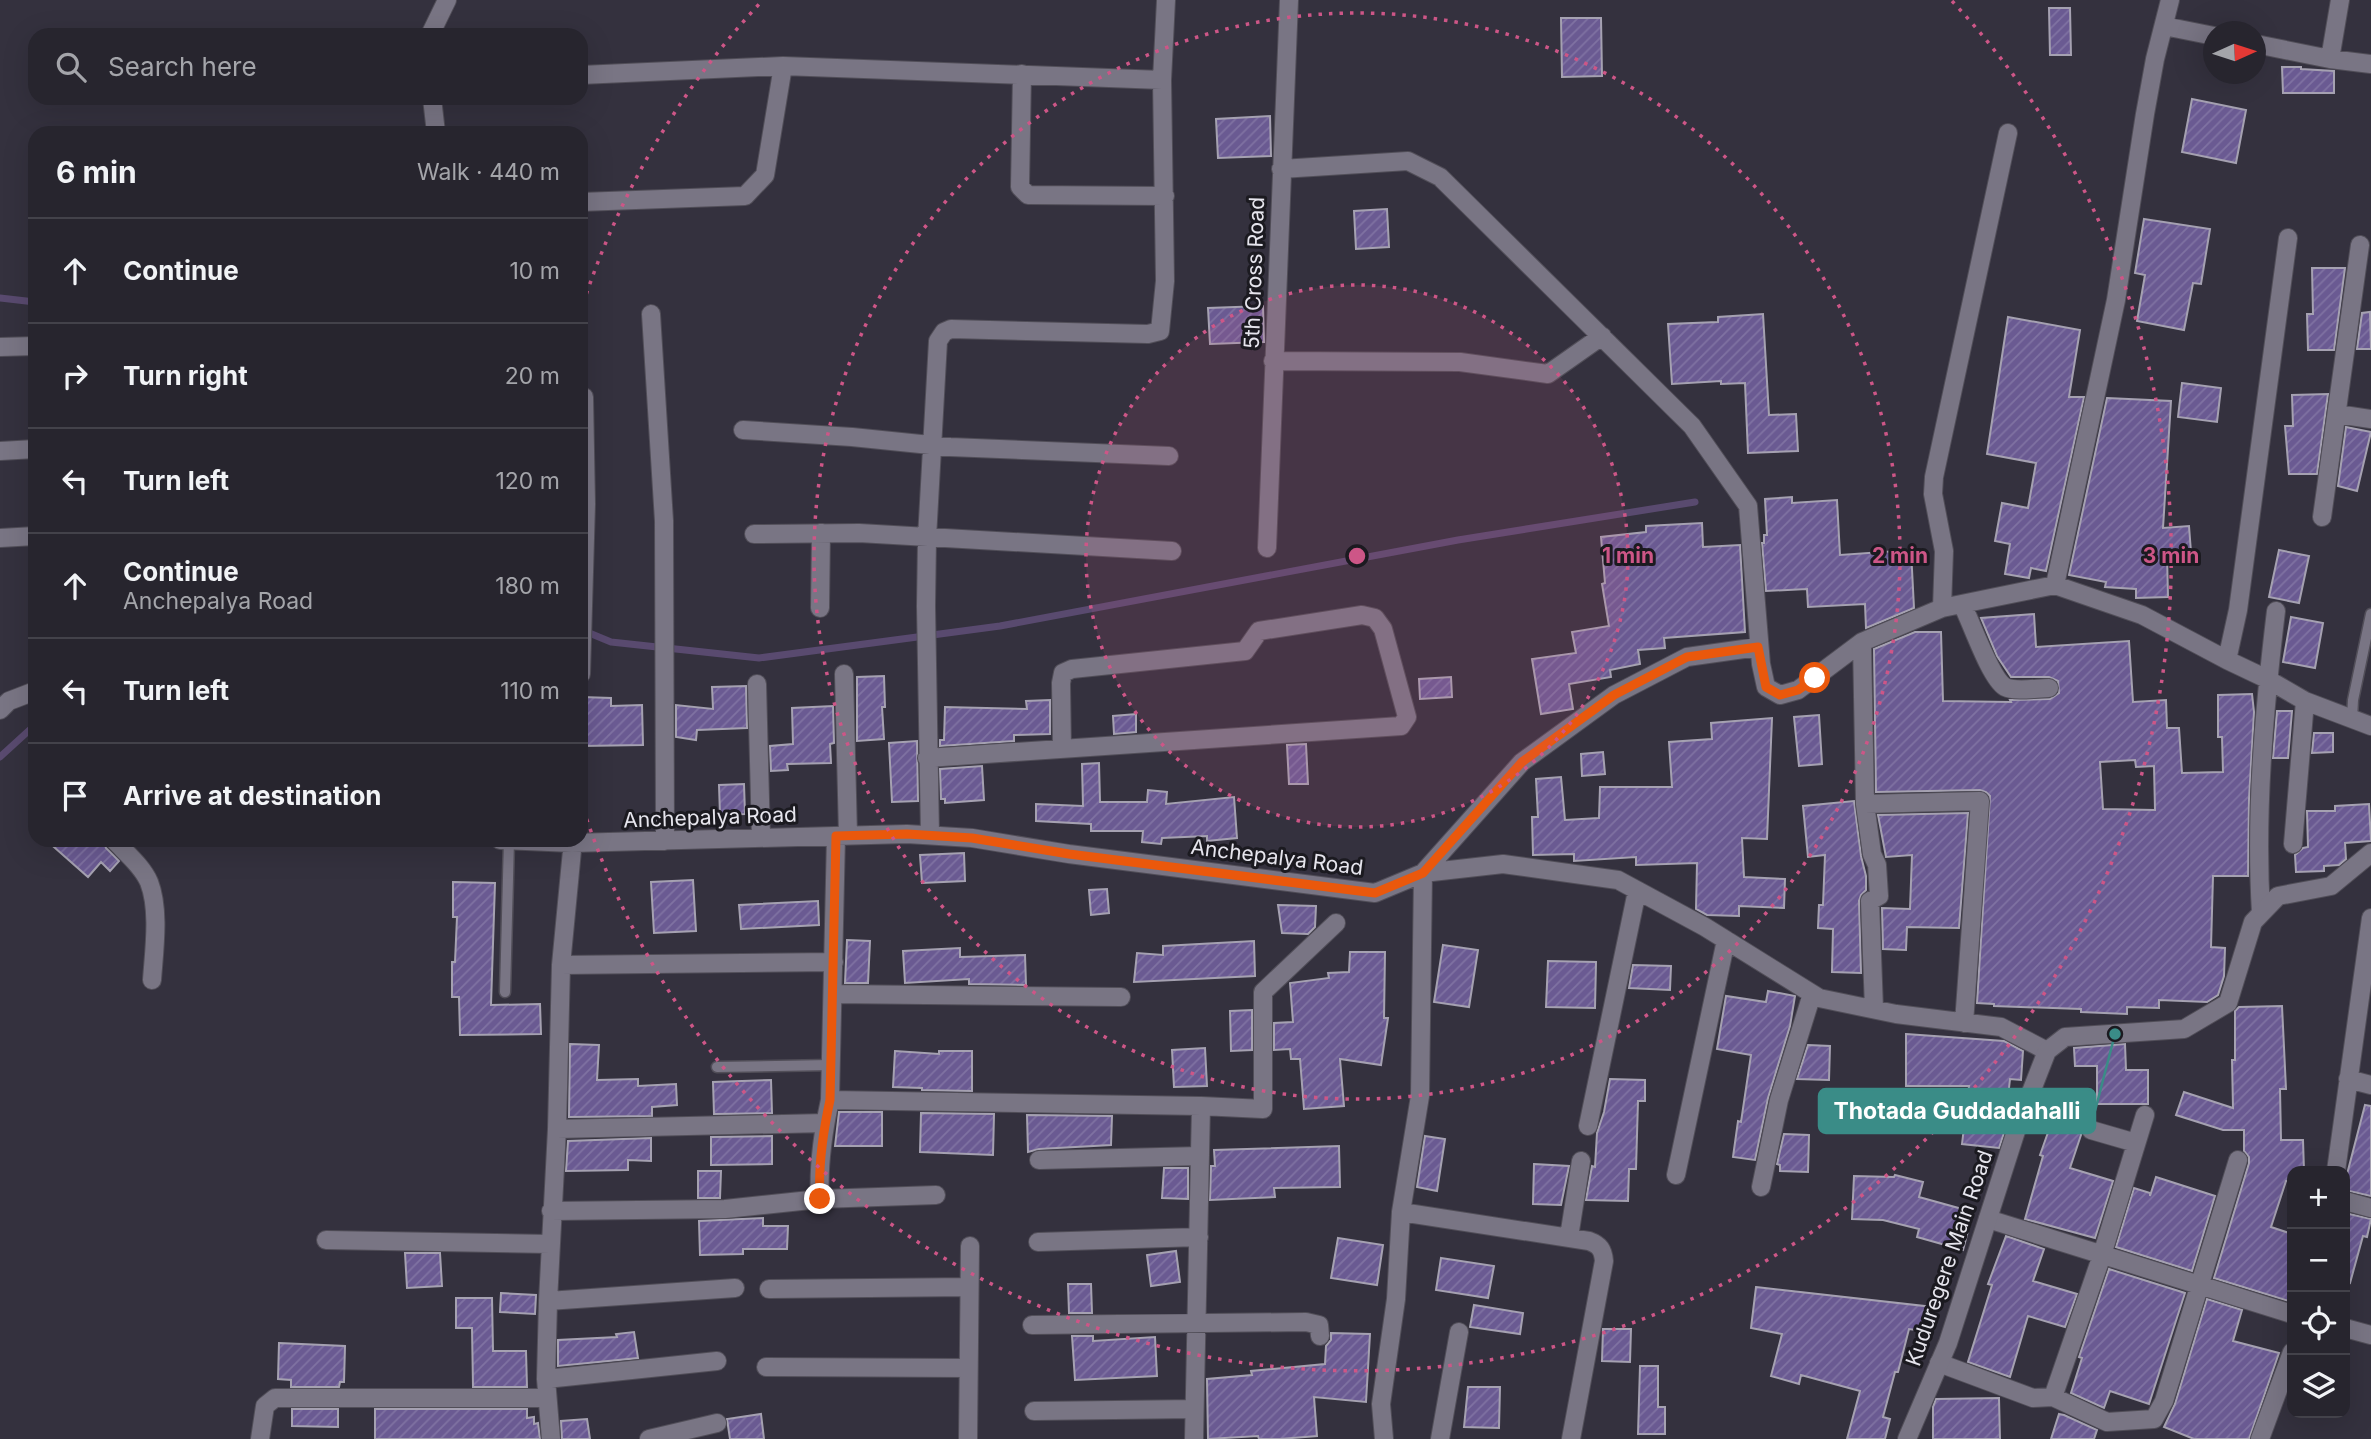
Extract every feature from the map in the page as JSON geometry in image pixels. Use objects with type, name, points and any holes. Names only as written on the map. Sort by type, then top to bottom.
[{"type":"street","points":[[433,28],[447,0]]},
{"type":"street","points":[[930,835],[927,538],[938,341],[944,332],[951,329],[1148,334],[1160,331],[1165,290],[1166,196],[1162,80],[1166,0]]},
{"type":"street","name":"5th Cross Road","points":[[1267,548],[1289,0]]},
{"type":"street","points":[[2055,585],[2116,300],[2155,58],[2170,0]]},
{"type":"street","points":[[2330,59],[2340,0]]},
{"type":"street","points":[[2164,26],[2203,34]]},
{"type":"street","points":[[2266,46],[2371,64]]},
{"type":"street","points":[[588,75],[783,66],[1162,80]]},
{"type":"street","points":[[588,202],[745,196],[765,175],[783,66]]},
{"type":"street","points":[[1022,74],[1020,187],[1028,195],[1166,196]]},
{"type":"street","points":[[433,105],[435,126]]},
{"type":"street","points":[[1942,608],[1944,551],[1933,494],[1934,477],[2008,133]]},
{"type":"street","points":[[1281,169],[1408,161],[1440,177],[1692,426],[1748,506],[1758,647],[1766,687],[1780,695],[1798,690],[1862,642],[1942,608],[2055,585],[2142,615],[2305,701],[2371,726]]},
{"type":"street","points":[[2227,660],[2238,610],[2288,238]]},
{"type":"street","points":[[2322,517],[2360,245]]},
{"type":"street","points":[[651,314],[664,521],[665,841]]},
{"type":"street","points":[[1273,361],[1460,362],[1548,374],[1602,337]]},
{"type":"street","points":[[0,347],[28,346]]},
{"type":"street","points":[[2337,414],[2371,419]]},
{"type":"street","points":[[743,430],[950,446],[1168,456]]},
{"type":"street","points":[[0,451],[28,449]]},
{"type":"street","points":[[820,608],[821,533]]},
{"type":"street","points":[[754,534],[821,533],[1172,551]]},
{"type":"street","points":[[0,538],[28,536]]},
{"type":"street","points":[[1962,604],[1984,654],[2000,682],[2007,688],[2049,688]]},
{"type":"street","points":[[2261,913],[2258,855],[2267,679],[2276,611]]},
{"type":"street","points":[[928,758],[1062,749],[1401,726],[1406,717],[1383,629],[1375,618],[1362,615],[1259,631],[1245,651],[1072,669],[1063,673],[1062,749]]},
{"type":"street","points":[[1862,642],[1865,804],[1872,854],[1877,865],[1879,896],[1870,901],[1874,1009]]},
{"type":"street","points":[[1384,1439],[1381,1404],[1396,1299],[1401,1212],[1420,1096],[1423,873],[1522,762],[1614,695],[1687,657],[1758,647]]},
{"type":"street","points":[[820,1199],[825,1123],[830,1100],[834,962],[842,836],[844,674]]},
{"type":"street","points":[[757,684],[761,838]]},
{"type":"street","points":[[3,701],[28,693]]},
{"type":"street","points":[[2293,844],[2305,701]]},
{"type":"street","points":[[1865,804],[1980,801],[1964,1023]]},
{"type":"street","name":"Anchepalya Road","points":[[588,842],[930,835],[972,838],[1069,854],[1375,893],[1423,873],[1503,864],[1618,880],[1726,940],[1819,998],[1874,1009],[2001,1027],[2047,1051]]},
{"type":"street","points":[[120,847],[149,883],[156,928],[152,980]]},
{"type":"street","points":[[551,1439],[546,1379],[551,1211],[561,965],[573,847]]},
{"type":"street","points":[[2047,1051],[2065,1037],[2184,1028],[2228,1003],[2253,922],[2261,913],[2278,896],[2330,886],[2371,853]]},
{"type":"street","points":[[1588,1126],[1637,891]]},
{"type":"street","points":[[2337,1166],[2348,1079],[2368,973],[2371,918]]},
{"type":"street","points":[[830,1100],[1262,1109],[1263,992],[1336,923]]},
{"type":"street","points":[[1676,1175],[1726,940]]},
{"type":"street","points":[[561,965],[834,962]]},
{"type":"street","points":[[834,994],[1121,997]]},
{"type":"street","points":[[1761,1187],[1779,1100],[1812,994]]},
{"type":"street","name":"Kuduregere Main Road","points":[[1907,1439],[1948,1343],[2017,1128],[2047,1051]]},
{"type":"street","points":[[2348,1079],[2371,1085]]},
{"type":"street","points":[[1194,1439],[1201,1106]]},
{"type":"street","points":[[2053,1397],[2102,1255],[2144,1115]]},
{"type":"street","points":[[556,1129],[825,1123]]},
{"type":"street","points":[[2091,1130],[2136,1143]]},
{"type":"street","points":[[1039,1160],[1200,1156]]},
{"type":"street","points":[[1939,1363],[2033,1398],[2053,1397],[2107,1422],[2154,1419],[2164,1401],[2238,1160]]},
{"type":"street","points":[[1569,1237],[1581,1161]]},
{"type":"street","points":[[551,1211],[725,1209],[820,1199],[936,1195]]},
{"type":"street","points":[[2350,1203],[2371,1209]]},
{"type":"street","points":[[1401,1212],[1569,1237],[1597,1244],[1603,1252],[1604,1261],[1571,1439]]},
{"type":"street","points":[[1988,1219],[2287,1312]]},
{"type":"street","points":[[1038,1242],[1199,1237]]},
{"type":"street","points":[[326,1240],[550,1244]]},
{"type":"street","points":[[968,1439],[970,1246]]},
{"type":"street","points":[[769,1289],[970,1287]]},
{"type":"street","points":[[548,1301],[735,1288]]},
{"type":"street","points":[[1031,1325],[1312,1322],[1319,1325],[1320,1336]]},
{"type":"street","points":[[2350,1329],[2371,1335]]},
{"type":"street","points":[[1440,1439],[1459,1332]]},
{"type":"street","points":[[2260,1439],[2291,1355]]},
{"type":"street","points":[[546,1379],[718,1361]]},
{"type":"street","points":[[766,1367],[968,1368]]},
{"type":"street","points":[[260,1439],[265,1406],[275,1398],[547,1398]]},
{"type":"street","points":[[1034,1411],[1194,1409]]},
{"type":"street","points":[[649,1439],[717,1423]]},
{"type":"lane","points":[[2352,718],[2353,700],[2371,614]]},
{"type":"lane","points":[[505,992],[517,847]]},
{"type":"lane","points":[[717,1067],[831,1065]]},
{"type":"building","points":[[2049,8],[2070,8],[2071,55],[2050,55]]},
{"type":"building","points":[[1561,18],[1601,18],[1602,76],[1562,77]]},
{"type":"building","points":[[2282,67],[2334,71],[2334,93],[2283,93]]},
{"type":"building","points":[[2192,99],[2246,110],[2236,163],[2182,152]]},
{"type":"building","points":[[1270,116],[1271,156],[1218,158],[1216,119]]},
{"type":"building","points":[[1387,209],[1389,247],[1356,249],[1354,211]]},
{"type":"building","points":[[2144,219],[2210,229],[2201,284],[2193,283],[2184,330],[2137,321],[2145,275],[2135,273]]},
{"type":"building","points":[[2312,268],[2345,268],[2334,350],[2308,350],[2307,314],[2313,314]]},
{"type":"building","points":[[1263,306],[1264,342],[1210,344],[1208,308]]},
{"type":"building","points":[[2370,312],[2371,349],[2357,349],[2362,313]]},
{"type":"building","points":[[1763,314],[1769,415],[1796,414],[1798,451],[1748,453],[1745,383],[1721,384],[1721,381],[1672,384],[1668,324],[1718,322],[1718,317]]},
{"type":"building","points":[[2008,317],[2080,330],[2069,397],[2084,397],[2046,571],[2031,568],[2029,578],[2005,574],[2010,544],[1995,541],[2002,503],[2028,508],[2036,463],[1987,454]]},
{"type":"building","points":[[2182,383],[2221,388],[2217,422],[2178,417]]},
{"type":"building","points":[[2328,394],[2317,474],[2289,474],[2285,426],[2293,426],[2292,395]]},
{"type":"building","points":[[2107,398],[2171,401],[2163,528],[2189,526],[2191,552],[2167,554],[2168,597],[2136,598],[2136,589],[2105,587],[2106,582],[2069,575]]},
{"type":"building","points":[[2346,427],[2371,432],[2357,491],[2338,486]]},
{"type":"building","points":[[1792,497],[1792,503],[1837,500],[1840,555],[1911,550],[1914,608],[1866,628],[1865,604],[1808,607],[1807,589],[1766,591],[1762,543],[1764,535],[1767,535],[1765,499]]},
{"type":"building","points":[[1702,523],[1703,547],[1740,545],[1745,632],[1664,638],[1665,648],[1638,650],[1640,664],[1610,670],[1611,677],[1569,684],[1573,709],[1541,714],[1532,659],[1576,653],[1572,632],[1609,626],[1602,584],[1605,583],[1601,537],[1646,532],[1646,526]]},
{"type":"building","points":[[2279,550],[2309,556],[2299,603],[2269,597]]},
{"type":"building","points":[[2034,614],[2036,647],[2129,641],[2133,702],[2166,700],[2167,728],[2179,728],[2182,773],[2223,772],[2222,737],[2218,737],[2218,695],[2252,694],[2254,712],[2248,876],[2213,876],[2211,947],[2225,948],[2224,976],[2218,995],[2207,1002],[2159,1000],[2159,1008],[2127,1007],[2127,1014],[1977,1003],[1990,796],[1980,790],[1876,792],[1874,649],[1915,632],[1941,632],[1943,701],[2011,702],[2010,700],[2050,699],[2059,693],[2058,681],[2049,677],[2011,677],[1997,656],[1981,618]],"holes":[[[2135,760],[2136,767],[2154,766],[2155,810],[2103,809],[2100,762]]]},
{"type":"building","points":[[2291,617],[2323,623],[2315,668],[2283,662]]},
{"type":"building","points":[[884,676],[884,739],[857,741],[857,677]]},
{"type":"building","points":[[1451,677],[1452,697],[1420,699],[1419,679]]},
{"type":"building","points":[[746,686],[747,728],[697,730],[696,740],[676,737],[676,705],[713,709],[712,687]]},
{"type":"building","points":[[588,697],[611,698],[611,706],[642,705],[643,745],[588,746]]},
{"type":"building","points":[[1050,700],[1050,734],[1014,735],[1014,741],[940,746],[940,740],[944,740],[945,707],[1027,709],[1026,701]]},
{"type":"building","points":[[833,706],[834,743],[830,744],[831,763],[787,764],[788,770],[771,771],[770,746],[793,744],[792,708]]},
{"type":"building","points":[[2277,711],[2292,711],[2288,758],[2273,758]]},
{"type":"building","points":[[1136,714],[1136,732],[1114,734],[1113,716]]},
{"type":"building","points":[[1819,715],[1822,764],[1799,766],[1794,717]]},
{"type":"building","points":[[1772,718],[1767,839],[1742,838],[1744,877],[1785,879],[1784,908],[1739,906],[1739,916],[1707,915],[1696,909],[1697,863],[1636,865],[1636,857],[1574,861],[1574,854],[1533,855],[1532,817],[1538,817],[1536,779],[1561,777],[1565,820],[1599,818],[1600,787],[1672,787],[1669,742],[1712,739],[1711,723]]},
{"type":"building","points":[[2314,733],[2333,733],[2333,752],[2312,753]]},
{"type":"building","points":[[917,741],[918,801],[892,802],[889,743]]},
{"type":"building","points":[[1306,744],[1308,784],[1289,784],[1287,745]]},
{"type":"building","points":[[1603,752],[1605,774],[1582,776],[1581,754]]},
{"type":"building","points":[[1099,763],[1100,802],[1147,802],[1148,790],[1167,792],[1166,804],[1234,797],[1237,838],[1207,841],[1207,836],[1162,838],[1161,844],[1142,842],[1143,831],[1091,831],[1091,824],[1036,821],[1036,804],[1083,806],[1082,764]]},
{"type":"building","points":[[982,766],[984,800],[945,803],[945,799],[941,799],[940,769]]},
{"type":"building","points":[[744,784],[745,814],[720,815],[719,785]]},
{"type":"building","points":[[1854,801],[1866,876],[1866,890],[1859,901],[1861,973],[1832,972],[1833,929],[1818,928],[1819,905],[1823,905],[1825,855],[1808,857],[1803,806]]},
{"type":"building","points":[[2369,804],[2371,841],[2345,843],[2346,859],[2339,865],[2324,866],[2324,871],[2296,872],[2295,855],[2308,847],[2307,811],[2335,811],[2335,806]]},
{"type":"building","points":[[1968,813],[1959,928],[1907,927],[1906,950],[1883,949],[1882,908],[1910,909],[1912,855],[1886,857],[1878,815]]},
{"type":"building","points":[[54,847],[106,847],[119,861],[110,871],[101,862],[88,877]]},
{"type":"building","points":[[964,853],[965,881],[922,883],[920,855]]},
{"type":"building","points":[[693,880],[696,931],[654,933],[651,882]]},
{"type":"building","points":[[453,882],[495,883],[491,1005],[540,1004],[541,1034],[460,1035],[459,997],[452,997],[452,962],[455,962],[457,917],[453,917]]},
{"type":"building","points":[[1107,889],[1109,913],[1091,915],[1089,890]]},
{"type":"building","points":[[818,901],[819,925],[741,929],[739,905]]},
{"type":"building","points":[[1278,905],[1316,906],[1315,927],[1308,934],[1282,933]]},
{"type":"building","points":[[847,940],[870,941],[868,983],[845,983]]},
{"type":"building","points":[[1254,941],[1255,976],[1134,982],[1137,953],[1163,955],[1163,946]]},
{"type":"building","points":[[1443,945],[1478,950],[1469,1007],[1434,1002]]},
{"type":"building","points":[[960,948],[960,957],[1025,955],[1026,985],[969,984],[969,979],[905,983],[903,951]]},
{"type":"building","points":[[1350,952],[1385,952],[1384,1018],[1388,1018],[1381,1065],[1340,1059],[1344,1106],[1304,1109],[1300,1059],[1291,1059],[1290,1049],[1274,1050],[1274,1023],[1293,1022],[1290,983],[1329,978],[1328,973],[1349,972]]},
{"type":"building","points":[[1548,961],[1596,962],[1595,1008],[1546,1007]]},
{"type":"building","points":[[1633,965],[1671,966],[1670,990],[1629,988]]},
{"type":"building","points":[[1768,991],[1795,996],[1790,1026],[1768,1098],[1755,1160],[1733,1157],[1751,1055],[1717,1049],[1726,996],[1766,1002]]},
{"type":"building","points":[[2282,1006],[2286,1089],[2280,1089],[2281,1140],[2303,1140],[2304,1166],[2287,1166],[2287,1181],[2271,1227],[2287,1232],[2287,1300],[2214,1278],[2249,1163],[2249,1157],[2244,1151],[2244,1130],[2223,1130],[2176,1115],[2184,1092],[2233,1108],[2232,1060],[2235,1060],[2235,1011],[2239,1007]]},
{"type":"building","points":[[1252,1010],[1252,1050],[1231,1051],[1230,1011]]},
{"type":"building","points":[[1906,1034],[2004,1041],[2023,1051],[2021,1080],[2010,1079],[2004,1133],[1999,1148],[1962,1144],[1969,1086],[1906,1086]]},
{"type":"building","points":[[570,1044],[599,1045],[597,1080],[638,1079],[638,1086],[676,1084],[677,1105],[652,1107],[652,1116],[569,1117]]},
{"type":"building","points":[[2125,1044],[2126,1070],[2148,1070],[2148,1104],[2097,1104],[2097,1066],[2075,1066],[2074,1048]]},
{"type":"building","points":[[1808,1045],[1830,1046],[1829,1080],[1797,1079]]},
{"type":"building","points":[[1205,1048],[1207,1086],[1174,1087],[1172,1050]]},
{"type":"building","points":[[895,1051],[939,1054],[939,1051],[972,1051],[972,1091],[893,1087]]},
{"type":"building","points":[[1610,1079],[1645,1080],[1645,1101],[1638,1101],[1636,1169],[1629,1169],[1628,1201],[1586,1200],[1592,1166],[1595,1167],[1597,1133]]},
{"type":"building","points":[[771,1080],[772,1113],[714,1114],[713,1082]]},
{"type":"building","points":[[2365,1105],[2371,1106],[2371,1196],[2350,1191],[2349,1166]]},
{"type":"building","points":[[2057,1107],[2087,1117],[2080,1126],[2081,1135],[2070,1168],[2113,1181],[2095,1238],[2025,1219],[2043,1156],[2040,1155]]},
{"type":"building","points":[[839,1112],[882,1112],[882,1146],[835,1146]]},
{"type":"building","points":[[921,1113],[994,1114],[993,1155],[920,1152]]},
{"type":"building","points":[[1027,1115],[1112,1116],[1111,1145],[1028,1152]]},
{"type":"building","points":[[1784,1134],[1809,1135],[1808,1172],[1780,1171],[1780,1165],[1777,1164]]},
{"type":"building","points":[[772,1136],[772,1164],[711,1165],[711,1137]]},
{"type":"building","points":[[1425,1136],[1445,1139],[1437,1191],[1417,1187]]},
{"type":"building","points":[[651,1138],[651,1161],[628,1160],[628,1170],[566,1171],[568,1141]]},
{"type":"building","points":[[1339,1146],[1340,1187],[1274,1188],[1275,1197],[1210,1200],[1211,1166],[1215,1166],[1214,1150]]},
{"type":"building","points":[[1534,1164],[1569,1166],[1561,1205],[1533,1204]]},
{"type":"building","points":[[1164,1168],[1188,1168],[1188,1199],[1162,1198]]},
{"type":"building","points":[[698,1171],[721,1171],[720,1198],[698,1198]]},
{"type":"building","points":[[1895,1175],[1923,1182],[1919,1197],[1973,1212],[1963,1250],[1917,1237],[1919,1229],[1883,1220],[1852,1219],[1854,1176]]},
{"type":"building","points":[[2156,1177],[2215,1196],[2192,1271],[2116,1247],[2134,1188],[2150,1193],[2150,1196]]},
{"type":"building","points":[[2350,1214],[2371,1219],[2367,1237],[2363,1236],[2350,1283]]},
{"type":"building","points":[[763,1218],[763,1226],[788,1226],[787,1249],[743,1249],[743,1254],[700,1255],[699,1221]]},
{"type":"building","points":[[2006,1236],[2044,1249],[2033,1281],[2077,1294],[2065,1327],[2028,1316],[2010,1377],[1968,1362],[1992,1285],[1988,1284]]},
{"type":"building","points":[[1338,1238],[1383,1245],[1377,1285],[1331,1278]]},
{"type":"building","points":[[1176,1251],[1180,1282],[1151,1286],[1147,1255]]},
{"type":"building","points":[[405,1253],[440,1253],[442,1286],[407,1288]]},
{"type":"building","points":[[1441,1258],[1494,1266],[1488,1298],[1436,1290]]},
{"type":"building","points":[[2109,1269],[2185,1293],[2149,1404],[2110,1391],[2104,1408],[2071,1393],[2082,1358],[2079,1357]]},
{"type":"building","points":[[1068,1284],[1091,1284],[1092,1313],[1069,1313]]},
{"type":"building","points":[[1756,1287],[1933,1307],[1930,1332],[1909,1329],[1883,1417],[1890,1419],[1885,1439],[1847,1439],[1860,1391],[1801,1375],[1799,1384],[1771,1376],[1782,1334],[1751,1328]]},
{"type":"building","points":[[501,1293],[536,1295],[535,1314],[500,1312]]},
{"type":"building","points":[[456,1298],[492,1298],[493,1351],[526,1351],[527,1387],[473,1387],[472,1328],[456,1328]]},
{"type":"building","points":[[2207,1299],[2242,1310],[2233,1341],[2279,1353],[2249,1439],[2194,1439],[2164,1427],[2175,1404]]},
{"type":"building","points":[[1474,1305],[1523,1313],[1520,1334],[1470,1327]]},
{"type":"building","points":[[1603,1329],[1631,1329],[1630,1362],[1602,1361]]},
{"type":"building","points":[[634,1332],[638,1358],[558,1366],[558,1340],[617,1337],[616,1334]]},
{"type":"building","points":[[1331,1333],[1370,1334],[1366,1402],[1314,1397],[1317,1436],[1208,1439],[1207,1379],[1252,1375],[1251,1371],[1325,1364],[1326,1346],[1331,1340]]},
{"type":"building","points":[[1072,1336],[1093,1336],[1093,1341],[1155,1337],[1157,1376],[1075,1380]]},
{"type":"building","points":[[279,1343],[345,1346],[344,1382],[340,1382],[339,1387],[291,1387],[291,1380],[278,1379]]},
{"type":"building","points":[[1640,1366],[1658,1366],[1658,1407],[1665,1407],[1665,1434],[1638,1434]]},
{"type":"building","points":[[1468,1387],[1500,1387],[1499,1428],[1464,1427]]},
{"type":"building","points":[[1999,1398],[2000,1439],[1933,1439],[1933,1407],[1936,1399]]},
{"type":"building","points":[[292,1409],[338,1409],[338,1427],[292,1426]]},
{"type":"building","points":[[375,1409],[527,1409],[527,1418],[534,1417],[534,1424],[538,1423],[540,1439],[375,1439]]},
{"type":"building","points":[[761,1414],[764,1439],[730,1439],[727,1419]]},
{"type":"building","points":[[2059,1414],[2097,1430],[2094,1439],[2051,1439]]},
{"type":"building","points":[[587,1419],[590,1439],[562,1439],[561,1421]]},
{"type":"waterway","points":[[0,298],[28,301]]},
{"type":"waterway","points":[[588,632],[611,642],[759,658],[1000,626],[1458,540],[1695,502]]},
{"type":"waterway","points":[[0,757],[28,731]]},
{"type":"place","name":"Thotada Guddadahalli","points":[[2115,1034]]},
{"type":"route","points":[[820,1199],[825,1123],[830,1100],[836,836],[907,834],[972,838],[1069,854],[1375,893],[1423,873],[1522,762],[1614,695],[1687,657],[1758,647],[1766,687],[1780,695],[1798,690],[1815,678]]}]
